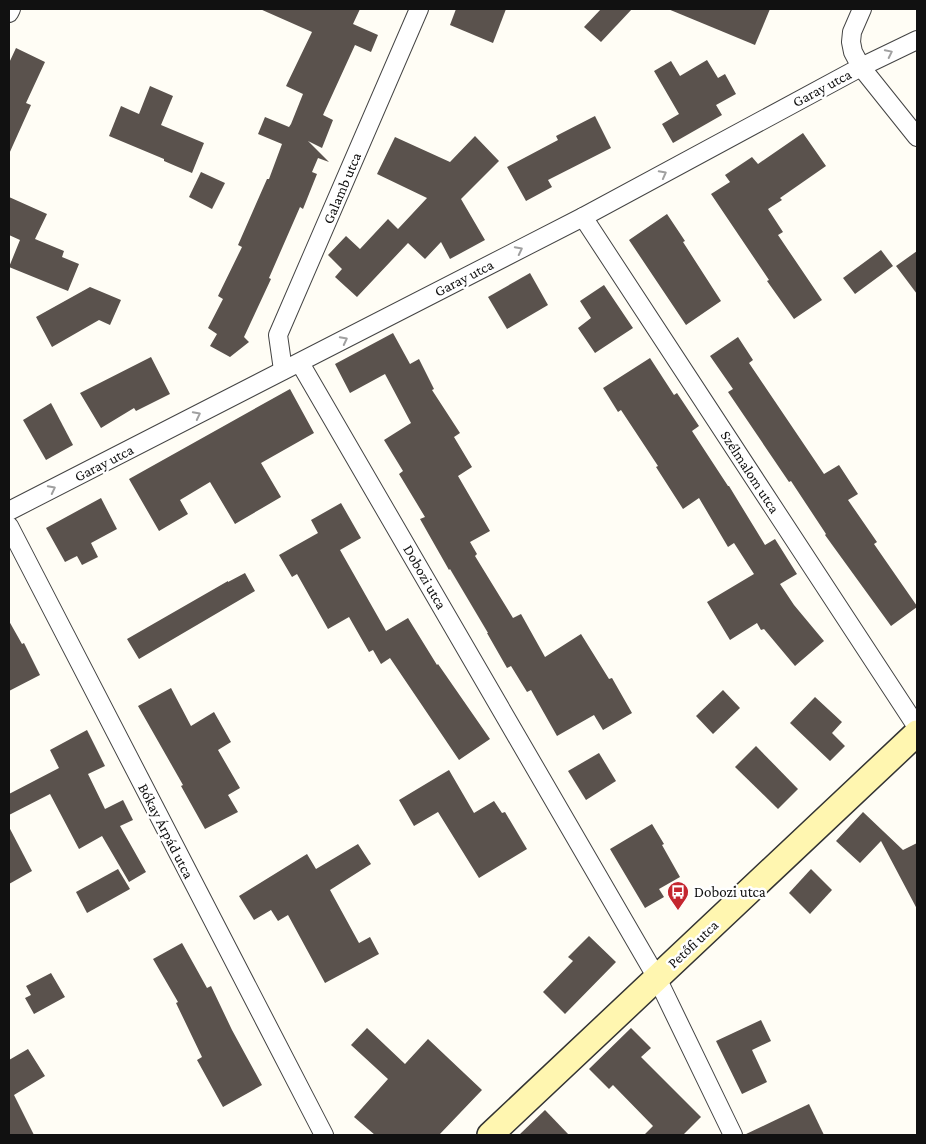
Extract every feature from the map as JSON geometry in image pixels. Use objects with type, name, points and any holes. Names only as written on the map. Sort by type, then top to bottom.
[{"type":"main road","name":"Petőfi utca","points":[[490,1135],[917,733]]},
{"type":"street","points":[[9,13],[10,9]]},
{"type":"street","name":"Galamb utca","points":[[283,370],[278,336],[419,9]]},
{"type":"street","points":[[862,9],[852,32],[853,52],[861,67],[917,137]]},
{"type":"street","name":"Garay utca","points":[[9,511],[584,217],[861,67],[917,40]]},
{"type":"street","name":"Szélmalom utca","points":[[584,217],[917,727]]},
{"type":"street","name":"Dobozi utca","points":[[300,362],[657,978],[733,1135]]},
{"type":"street","name":"Bókay Árpád utca","points":[[9,526],[324,1135]]},
{"type":"building","points":[[260,9],[360,9],[353,24],[378,35],[371,52],[355,45],[323,115],[333,120],[322,148],[308,141],[329,162],[318,158],[312,172],[317,174],[303,209],[300,207],[269,278],[271,279],[244,337],[249,342],[230,357],[210,346],[217,334],[208,328],[223,299],[218,296],[242,247],[238,245],[267,179],[269,179],[282,144],[258,134],[265,117],[289,127],[291,124],[303,94],[286,86],[312,32]]},
{"type":"building","points":[[456,9],[506,9],[493,43],[450,25]]},
{"type":"building","points":[[601,9],[632,9],[601,42],[584,27]]},
{"type":"building","points":[[668,9],[770,9],[755,45]]},
{"type":"building","points":[[16,48],[45,62],[26,103],[31,105],[9,154],[9,63]]},
{"type":"building","points":[[707,60],[718,78],[725,74],[736,94],[716,105],[722,115],[673,143],[662,124],[679,114],[654,71],[671,61],[680,76]]},
{"type":"building","points":[[150,86],[173,96],[161,125],[204,143],[192,173],[109,136],[121,106],[139,114]]},
{"type":"building","points":[[595,116],[611,148],[548,180],[552,187],[526,201],[507,167],[558,140],[556,136]]},
{"type":"building","points":[[803,133],[826,166],[780,198],[782,200],[768,209],[783,232],[778,235],[822,300],[794,319],[711,194],[730,182],[725,175],[752,157],[758,164]]},
{"type":"building","points":[[475,136],[499,161],[461,199],[485,240],[450,259],[441,242],[425,259],[408,243],[357,297],[335,277],[342,269],[328,255],[346,236],[360,249],[388,219],[398,229],[427,198],[377,174],[395,137],[450,162]]},
{"type":"building","points":[[201,172],[225,183],[212,209],[189,197]]},
{"type":"building","points":[[9,197],[47,214],[35,239],[64,251],[62,257],[79,264],[68,291],[9,267],[20,240],[9,235]]},
{"type":"building","points":[[667,214],[721,301],[686,325],[629,240]]},
{"type":"building","points":[[881,250],[893,266],[855,294],[843,278]]},
{"type":"building","points":[[917,251],[917,294],[896,266]]},
{"type":"building","points":[[530,273],[548,305],[507,329],[488,297]]},
{"type":"building","points":[[604,285],[633,328],[595,353],[578,328],[591,318],[580,301]]},
{"type":"building","points":[[90,287],[121,300],[110,325],[99,320],[52,347],[36,317]]},
{"type":"building","points":[[393,333],[410,364],[419,359],[434,389],[432,390],[460,433],[454,437],[472,467],[458,476],[490,531],[470,542],[477,554],[475,556],[513,618],[521,614],[545,657],[581,634],[609,679],[612,678],[632,713],[603,730],[594,715],[557,736],[531,690],[527,692],[511,666],[507,668],[420,519],[425,517],[399,474],[403,471],[384,440],[411,423],[385,374],[350,393],[335,364]]},
{"type":"building","points":[[738,337],[753,360],[749,363],[824,474],[839,465],[858,494],[848,500],[877,542],[874,544],[917,606],[891,626],[825,535],[791,481],[789,482],[728,392],[733,389],[710,356]]},
{"type":"building","points":[[151,357],[170,394],[136,411],[134,408],[101,428],[80,393]]},
{"type":"building","points":[[650,358],[674,395],[677,393],[699,426],[692,431],[765,545],[775,539],[797,574],[780,584],[794,605],[824,641],[795,666],[764,629],[761,630],[757,623],[730,640],[707,602],[754,574],[734,543],[728,547],[699,498],[683,509],[656,467],[658,466],[621,410],[618,412],[603,388]]},
{"type":"building","points":[[290,389],[314,433],[261,463],[281,497],[235,524],[210,482],[180,500],[188,514],[159,531],[129,479]]},
{"type":"building","points":[[51,403],[73,445],[46,460],[23,420]]},
{"type":"building","points":[[101,498],[117,529],[91,543],[98,557],[82,565],[77,556],[65,562],[46,528]]},
{"type":"building","points":[[341,503],[361,538],[340,550],[386,631],[408,618],[437,665],[490,739],[459,760],[390,658],[381,664],[373,650],[369,652],[349,617],[328,629],[297,574],[292,577],[279,555],[318,533],[311,520]]},
{"type":"building","points":[[245,573],[255,591],[139,659],[127,639]]},
{"type":"building","points":[[9,621],[22,644],[24,643],[40,675],[9,691]]},
{"type":"building","points":[[171,688],[191,726],[214,712],[231,742],[218,750],[240,788],[228,795],[238,812],[205,829],[181,786],[183,785],[138,706]]},
{"type":"building","points":[[723,690],[740,708],[713,734],[696,716]]},
{"type":"building","points":[[815,697],[842,722],[832,733],[845,746],[830,761],[790,723]]},
{"type":"building","points":[[87,730],[105,766],[88,774],[105,809],[123,800],[133,820],[120,826],[146,872],[129,882],[102,836],[79,849],[50,794],[9,815],[9,794],[59,768],[50,750]]},
{"type":"building","points":[[756,746],[798,789],[778,809],[735,767]]},
{"type":"building","points":[[599,753],[616,781],[586,800],[568,771]]},
{"type":"building","points":[[449,770],[474,813],[494,801],[502,813],[505,812],[527,849],[479,878],[438,812],[414,826],[399,800]]},
{"type":"building","points":[[863,812],[903,850],[917,843],[917,909],[881,841],[860,863],[836,841]]},
{"type":"building","points":[[652,824],[680,877],[659,889],[664,897],[645,908],[610,849]]},
{"type":"building","points":[[9,827],[32,871],[9,884]]},
{"type":"building","points":[[358,844],[371,864],[330,890],[359,943],[370,937],[379,954],[325,983],[288,915],[278,921],[271,910],[254,920],[239,896],[307,854],[316,869]]},
{"type":"building","points":[[118,869],[130,889],[87,913],[76,892]]},
{"type":"building","points":[[811,869],[832,890],[810,914],[789,893]]},
{"type":"building","points":[[589,936],[616,962],[565,1014],[543,992],[573,961],[568,957]]},
{"type":"building","points":[[182,943],[207,988],[211,986],[262,1085],[223,1107],[197,1060],[202,1057],[176,1003],[178,1002],[153,959]]},
{"type":"building","points":[[51,973],[65,997],[34,1014],[25,998],[31,995],[26,986]]},
{"type":"building","points":[[761,1020],[771,1041],[752,1050],[767,1082],[742,1094],[716,1041]]},
{"type":"building","points":[[367,1028],[405,1064],[428,1039],[482,1090],[439,1135],[375,1135],[354,1117],[388,1079],[351,1045]]},
{"type":"building","points":[[631,1028],[651,1048],[641,1057],[701,1117],[683,1135],[644,1135],[653,1126],[613,1085],[609,1089],[589,1069]]},
{"type":"building","points":[[28,1049],[45,1076],[14,1095],[34,1135],[9,1135],[9,1060]]},
{"type":"building","points":[[809,1104],[824,1135],[744,1135]]},
{"type":"building","points":[[545,1110],[569,1135],[519,1135]]},
{"type":"place","name":"Dobozi utca","points":[[678,911]]}]
